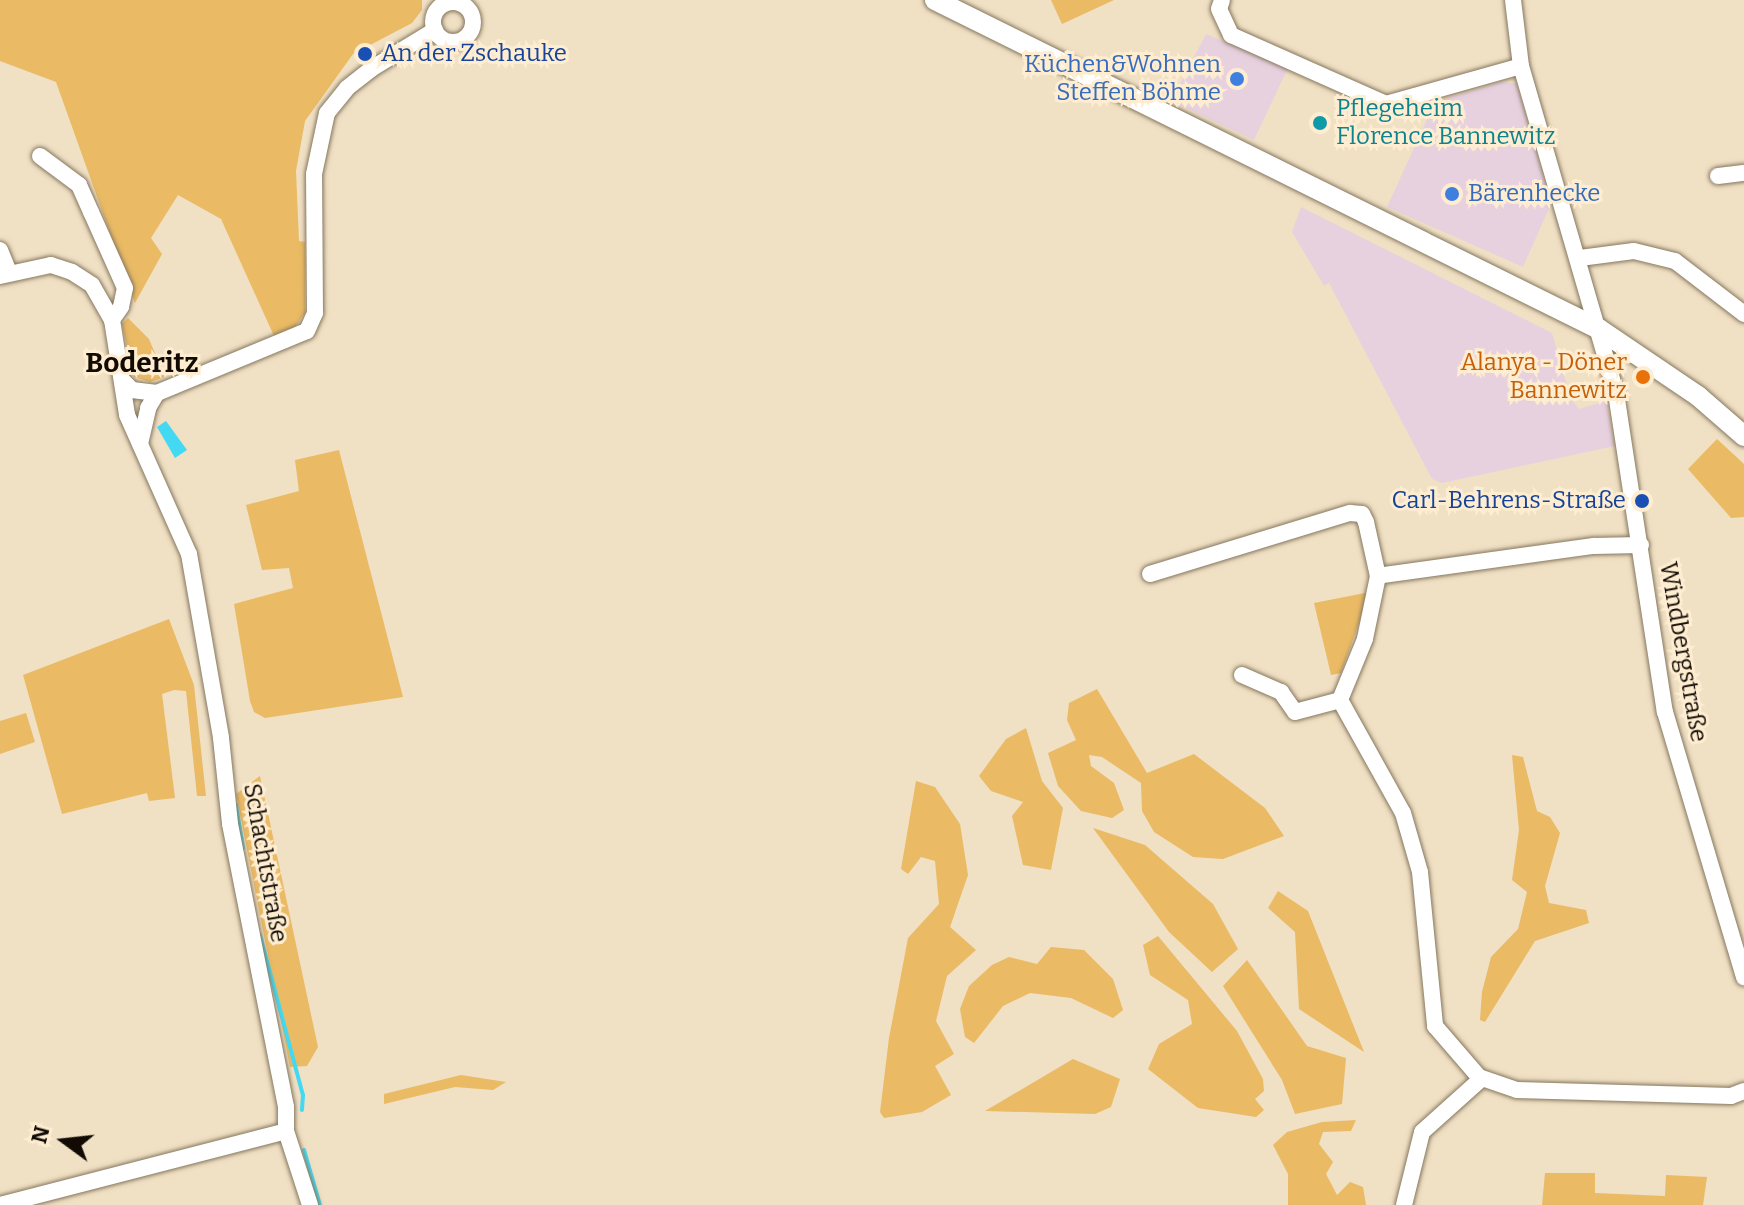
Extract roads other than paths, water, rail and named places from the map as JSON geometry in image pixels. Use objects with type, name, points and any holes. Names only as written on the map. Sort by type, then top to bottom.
[{"type":"main road","points":[[935,0],[1599,329],[1698,396],[1744,436]]},
{"type":"street","points":[[1222,0],[1219,9],[1231,35],[1386,104],[1521,66]]},
{"type":"street","name":"Windbergstraße","points":[[1513,0],[1521,66],[1580,258],[1628,447],[1665,712],[1744,977]]},
{"type":"street","points":[[442,2],[474,4],[473,22],[467,37],[453,42],[435,30],[434,16],[442,2]]},
{"type":"street","points":[[123,381],[132,390],[157,393],[299,336],[312,323],[314,174],[324,121],[347,88],[435,30]]},
{"type":"street","points":[[0,250],[5,274],[51,265],[72,272],[92,285],[112,320],[121,307],[125,288],[79,185],[40,156]]},
{"type":"street","points":[[1718,176],[1744,173]]},
{"type":"street","points":[[1580,258],[1634,251],[1675,261],[1744,314]]},
{"type":"street","name":"Schachtstraße","points":[[112,320],[127,415],[189,554],[221,738],[230,824],[286,1107],[286,1131],[310,1205]]},
{"type":"street","points":[[140,444],[148,408],[157,393]]},
{"type":"street","points":[[1150,574],[1350,513],[1362,514],[1378,576],[1365,639],[1340,700]]},
{"type":"street","points":[[1378,576],[1593,546],[1641,545]]},
{"type":"street","points":[[1242,675],[1281,692],[1295,712],[1340,700]]},
{"type":"street","points":[[1340,700],[1403,813],[1420,872],[1435,1026],[1481,1079],[1499,1088],[1731,1096],[1744,1091]]},
{"type":"street","points":[[1404,1205],[1422,1132],[1481,1079]]},
{"type":"street","points":[[0,1205],[286,1131]]},
{"type":"water","points":[[166,421],[187,450],[175,458],[157,427]]},
{"type":"waterway","points":[[236,805],[243,848]]},
{"type":"waterway","points":[[260,935],[303,1095],[302,1110]]},
{"type":"waterway","points":[[304,1150],[320,1205]]},
{"type":"place","name":"An der Zschauke","points":[[365,54]]},
{"type":"place","name":"Küchen&Wohnen Steffen Böhme","points":[[1237,79]]},
{"type":"place","name":"Pflegeheim Florence Bannewitz","points":[[1320,123]]},
{"type":"place","name":"Bärenhecke","points":[[1452,194]]},
{"type":"place","name":"Alanya - Döner Bannewitz","points":[[1643,377]]},
{"type":"place","name":"Carl-Behrens-Straße","points":[[1642,501]]},
{"type":"district","name":"Boderitz","points":[[142,363]]}]
